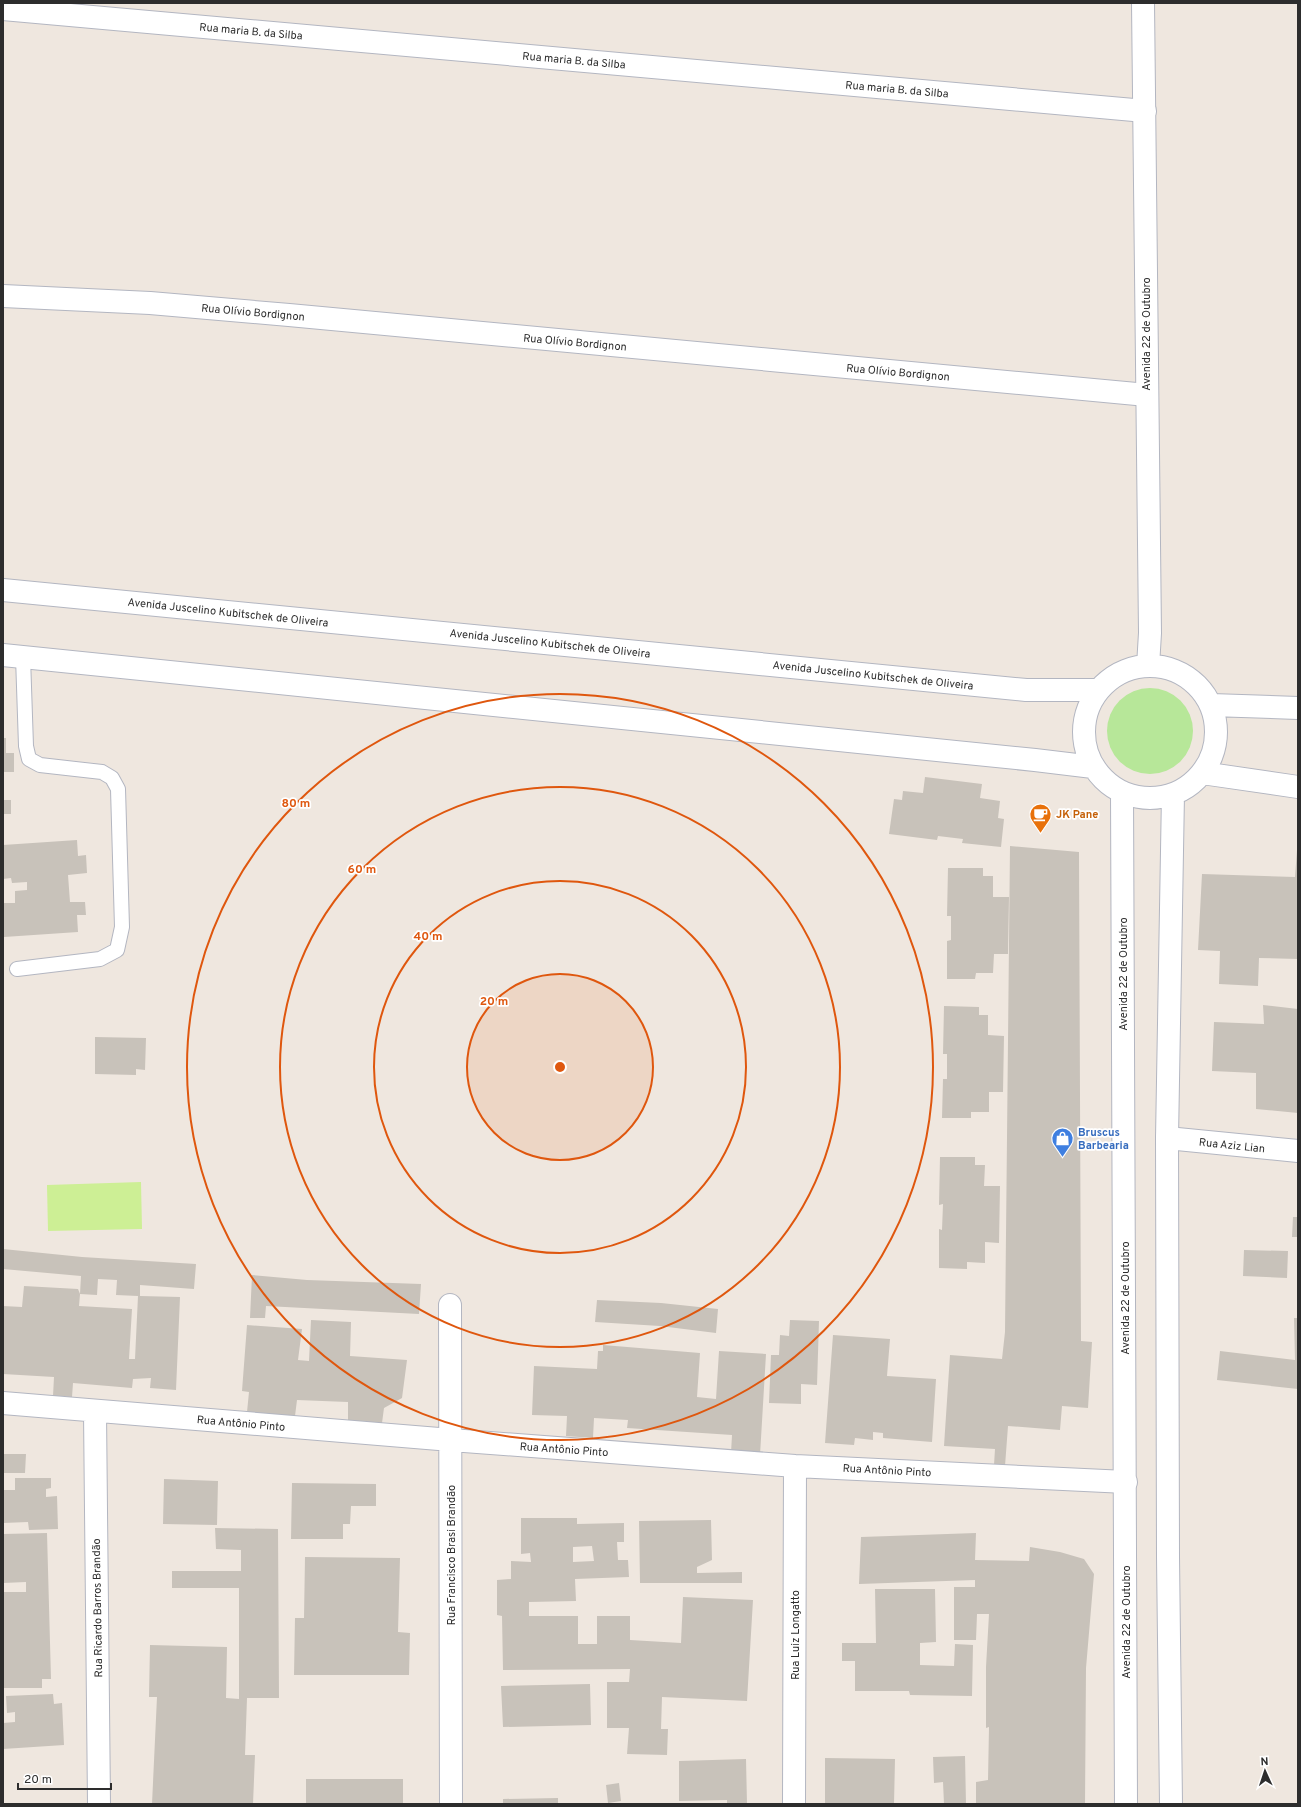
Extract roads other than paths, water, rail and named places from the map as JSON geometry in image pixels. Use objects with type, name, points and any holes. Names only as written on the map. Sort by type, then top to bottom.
[{"type":"street","name":"Avenida 22 de Outubro","points":[[1143,3],[1150,634],[1148,666]]},
{"type":"street","name":"Rua maria B. da Silba","points":[[3,9],[1145,111]]},
{"type":"street","name":"Rua Olívio Bordignon","points":[[3,296],[150,303],[281,314],[1147,395]]},
{"type":"street","name":"Avenida Juscelino Kubitschek de Oliveira","points":[[3,590],[1026,690],[1098,690]]},
{"type":"street","points":[[13,656],[1094,767]]},
{"type":"street","points":[[1148,666],[1164,667],[1178,672],[1192,680],[1203,692],[1211,705],[1217,733],[1214,748],[1209,761],[1202,773],[1189,786],[1173,794],[1152,798],[1142,798],[1122,792],[1106,782],[1094,767],[1088,755],[1084,742],[1083,728],[1085,715],[1090,702],[1098,690],[1120,673],[1133,667],[1148,666]]},
{"type":"street","points":[[1211,705],[1298,708]]},
{"type":"street","points":[[1202,773],[1298,787]]},
{"type":"street","name":"Avenida 22 de Outubro","points":[[1122,792],[1126,1482],[1126,1804]]},
{"type":"street","points":[[1171,1804],[1168,1550],[1167,1138],[1173,794]]},
{"type":"street","name":"Rua Aziz Lian","points":[[1167,1138],[1298,1151]]},
{"type":"street","name":"Rua Francisco Brasi Brandão","points":[[450,1305],[452,1440],[451,1804]]},
{"type":"street","name":"Rua Antônio Pinto","points":[[3,1403],[95,1412],[795,1466],[1126,1482]]},
{"type":"street","name":"Rua Ricardo Barros Brandão","points":[[95,1412],[99,1804]]},
{"type":"street","name":"Rua Luiz Longatto","points":[[794,1804],[795,1466]]},
{"type":"lane","points":[[13,656],[29,759],[40,765],[102,772],[112,778],[118,789],[122,927],[117,950],[100,959],[16,969]]},
{"type":"place","name":"JK Pane","points":[[1040,834]]},
{"type":"place","name":"Bruscus Barbearia","points":[[1063,1158]]}]
